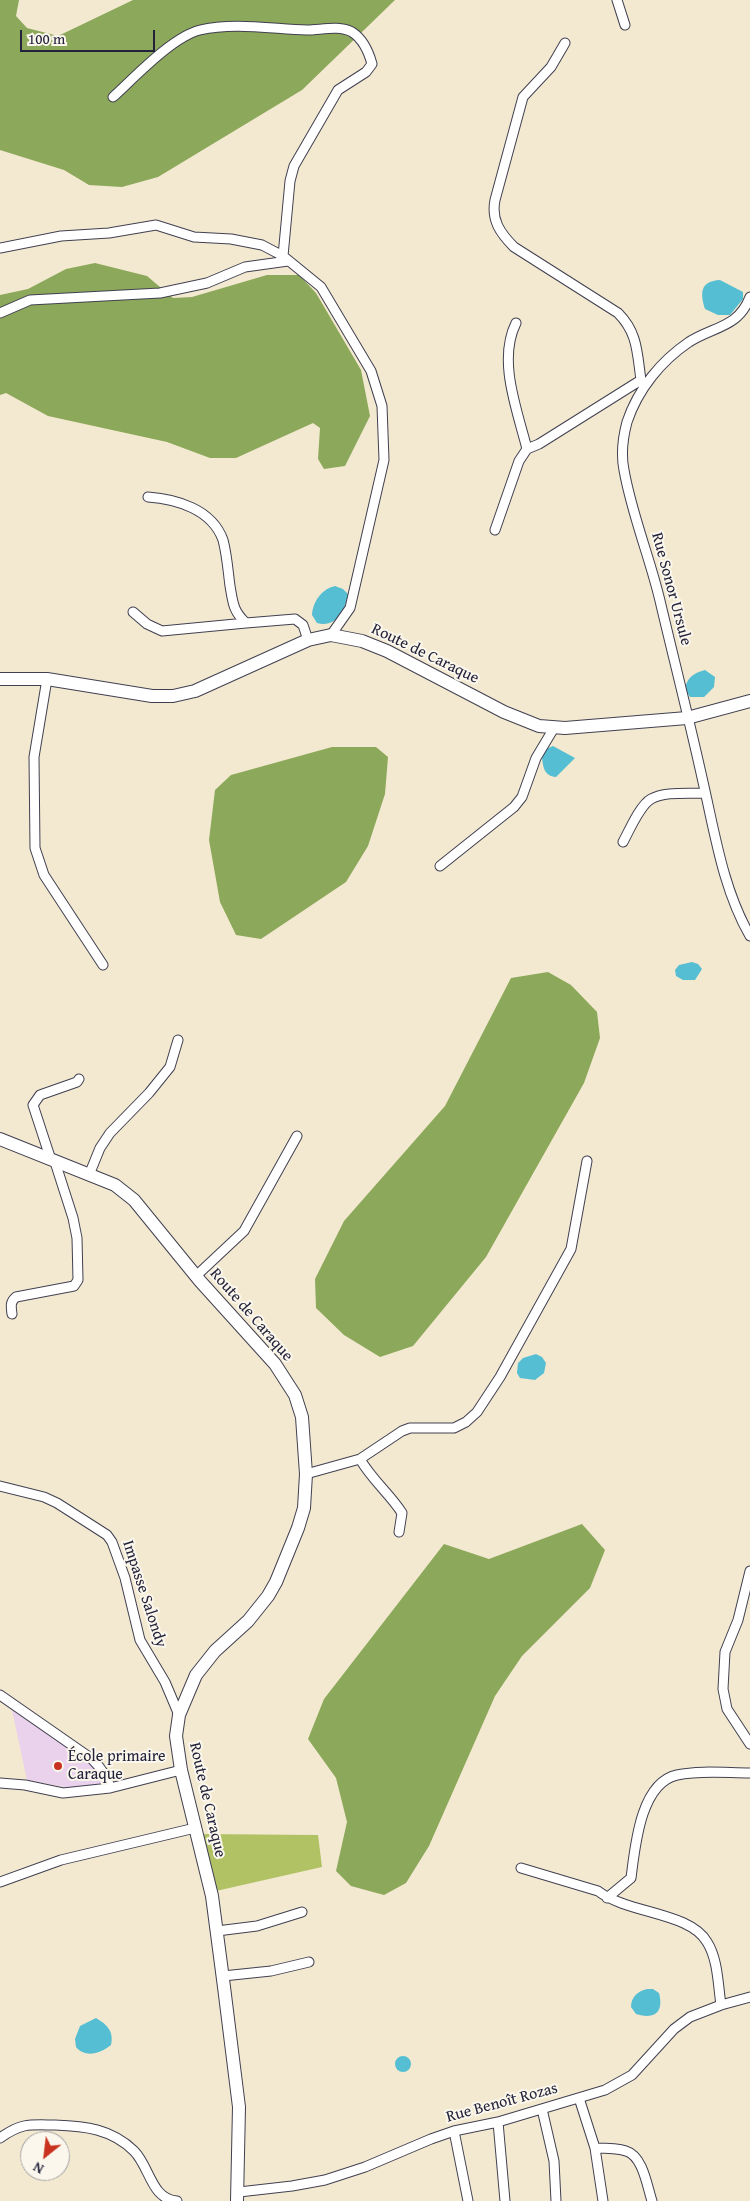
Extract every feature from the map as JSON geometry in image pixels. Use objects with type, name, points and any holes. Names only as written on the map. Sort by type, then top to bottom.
[{"type":"street","points":[[617,0],[625,25]]},
{"type":"street","points":[[113,98],[148,64],[172,45],[199,30],[239,27],[308,30],[338,28],[352,32],[362,42],[372,64],[366,72],[338,90],[294,166],[290,181],[286,259]]},
{"type":"street","points":[[496,530],[519,461],[528,449],[644,382],[636,345],[629,324],[618,313],[514,247],[502,235],[495,222],[493,209],[495,200],[523,96],[551,67],[565,43]]},
{"type":"street","points":[[0,248],[61,236],[109,233],[156,225],[194,237],[231,239],[262,245],[286,259],[321,286],[371,371],[382,406],[384,460],[350,608],[331,635]]},
{"type":"street","points":[[0,313],[30,300],[160,293],[207,283],[245,267],[286,259]]},
{"type":"street","name":"Rue Sonor Ursule","points":[[750,297],[746,308],[738,318],[690,342],[644,382],[628,422],[623,444],[624,469],[661,602],[724,875],[735,906],[750,936]]},
{"type":"street","points":[[516,323],[510,340],[510,378],[516,413],[528,449]]},
{"type":"street","points":[[148,497],[177,500],[204,516],[218,530],[223,541],[235,611],[246,624]]},
{"type":"street","points":[[133,612],[147,624],[162,631],[295,619],[303,625],[308,640]]},
{"type":"street","name":"Route de Caraque","points":[[0,679],[47,679],[152,696],[172,696],[209,685],[308,640],[331,635],[362,641],[387,651],[521,720],[554,728],[687,718],[750,701]]},
{"type":"street","points":[[47,679],[34,757],[35,848],[44,875],[103,965]]},
{"type":"street","points":[[440,866],[514,807],[522,797],[536,758],[554,728]]},
{"type":"street","points":[[623,842],[643,806],[651,799],[660,796],[706,792]]},
{"type":"street","points":[[89,1175],[100,1148],[110,1133],[149,1093],[170,1067],[178,1040]]},
{"type":"street","points":[[12,1314],[12,1300],[16,1297],[74,1286],[78,1280],[77,1238],[73,1218],[33,1105],[40,1095],[77,1082],[80,1079]]},
{"type":"street","points":[[196,1276],[244,1231],[297,1136]]},
{"type":"street","name":"Route de Caraque","points":[[0,1138],[115,1185],[134,1200],[196,1276],[275,1364],[295,1395],[302,1417],[306,1474],[304,1508],[298,1528],[276,1582],[257,1610],[214,1651],[196,1675],[179,1715],[176,1745],[212,1896],[217,1931],[239,2107],[238,2196]]},
{"type":"street","points":[[306,1474],[360,1459],[402,1431],[410,1428],[454,1428],[466,1422],[477,1412],[500,1377],[571,1249],[587,1160]]},
{"type":"street","points":[[360,1459],[376,1483],[393,1499],[402,1514],[400,1532]]},
{"type":"street","name":"Impasse Salondy","points":[[0,1486],[44,1497],[57,1503],[107,1535],[112,1542],[125,1578],[140,1640],[165,1682],[179,1715]]},
{"type":"street","points":[[750,1572],[738,1620],[725,1652],[723,1689],[727,1709],[750,1744]]},
{"type":"street","points":[[0,1695],[99,1765],[110,1788]]},
{"type":"street","points":[[0,1783],[25,1785],[63,1793],[110,1788],[181,1770]]},
{"type":"street","points":[[607,1898],[631,1878],[640,1820],[663,1781],[676,1775],[750,1773]]},
{"type":"street","points":[[0,1882],[61,1860],[195,1828]]},
{"type":"street","points":[[521,1868],[582,1886],[638,1910],[668,1917],[698,1930],[708,1942],[713,1956],[721,2005]]},
{"type":"street","points":[[217,1931],[257,1926],[302,1912]]},
{"type":"street","points":[[223,1976],[271,1970],[309,1962]]},
{"type":"street","name":"Rue Benoît Rozas","points":[[238,2196],[325,2180],[365,2168],[454,2131],[498,2122],[605,2090],[632,2075],[674,2029],[690,2018],[721,2005],[750,1997]]},
{"type":"street","points":[[579,2098],[595,2148],[603,2201]]},
{"type":"street","points":[[542,2109],[554,2161],[556,2201]]},
{"type":"street","points":[[498,2122],[505,2201]]},
{"type":"street","points":[[0,2138],[25,2126],[75,2126],[99,2130],[126,2143],[141,2160],[162,2196],[169,2200],[177,2201]]},
{"type":"street","points":[[454,2131],[468,2201]]},
{"type":"street","points":[[595,2148],[627,2151],[634,2156],[640,2163],[652,2201]]},
{"type":"shaded area","name":"École primaire Caraque","points":[[12,1710],[99,1770],[104,1784],[75,1789],[27,1780]]},
{"type":"green space","points":[[0,0],[19,0],[16,16],[27,28],[58,36],[133,0],[395,0],[302,90],[158,177],[122,187],[89,185],[64,170],[0,150]]},
{"type":"green space","points":[[95,263],[147,276],[173,298],[192,297],[267,275],[299,275],[316,293],[361,370],[370,416],[345,466],[324,469],[318,459],[320,428],[313,423],[236,458],[210,458],[167,442],[48,416],[6,393],[0,395],[0,295],[28,289],[66,269]]},
{"type":"green space","points":[[332,747],[376,747],[388,757],[385,794],[368,846],[346,882],[261,939],[236,935],[220,902],[209,840],[215,790],[231,775]]},
{"type":"green space","points":[[548,972],[571,985],[597,1012],[600,1038],[584,1083],[486,1257],[413,1346],[380,1357],[344,1335],[316,1308],[315,1279],[344,1221],[445,1106],[511,978]]},
{"type":"green space","points":[[582,1524],[605,1550],[590,1588],[522,1656],[495,1696],[429,1846],[406,1883],[384,1895],[351,1886],[336,1871],[347,1822],[336,1778],[308,1739],[324,1699],[444,1544],[489,1559]]},
{"type":"green space","points":[[201,1834],[318,1835],[322,1867],[216,1891]]},
{"type":"water","points":[[720,280],[743,292],[743,299],[730,315],[718,315],[705,309],[702,293],[705,285]]},
{"type":"water","points":[[335,586],[343,589],[348,594],[345,606],[334,621],[324,624],[317,623],[312,615],[316,600],[326,590]]},
{"type":"water","points":[[705,670],[715,677],[714,687],[704,697],[690,697],[685,689],[687,681],[694,674]]},
{"type":"water","points":[[553,746],[575,758],[556,777],[547,773],[542,757],[546,749]]},
{"type":"water","points":[[692,962],[698,964],[702,969],[695,980],[683,980],[676,976],[675,970],[679,965]]},
{"type":"water","points":[[536,1354],[542,1357],[546,1363],[544,1373],[535,1380],[520,1378],[517,1373],[518,1363],[523,1358]]},
{"type":"water","points":[[647,1989],[653,1989],[659,1993],[659,2010],[653,2015],[648,2016],[636,2014],[631,2007],[632,2000],[638,1993]]},
{"type":"water","points":[[96,2018],[109,2029],[112,2036],[111,2045],[93,2054],[84,2053],[76,2047],[75,2039],[80,2026]]},
{"type":"water","points":[[403,2056],[411,2064],[403,2072],[395,2064]]},
{"type":"place","name":"École primaire Caraque","points":[[58,1766]]}]
